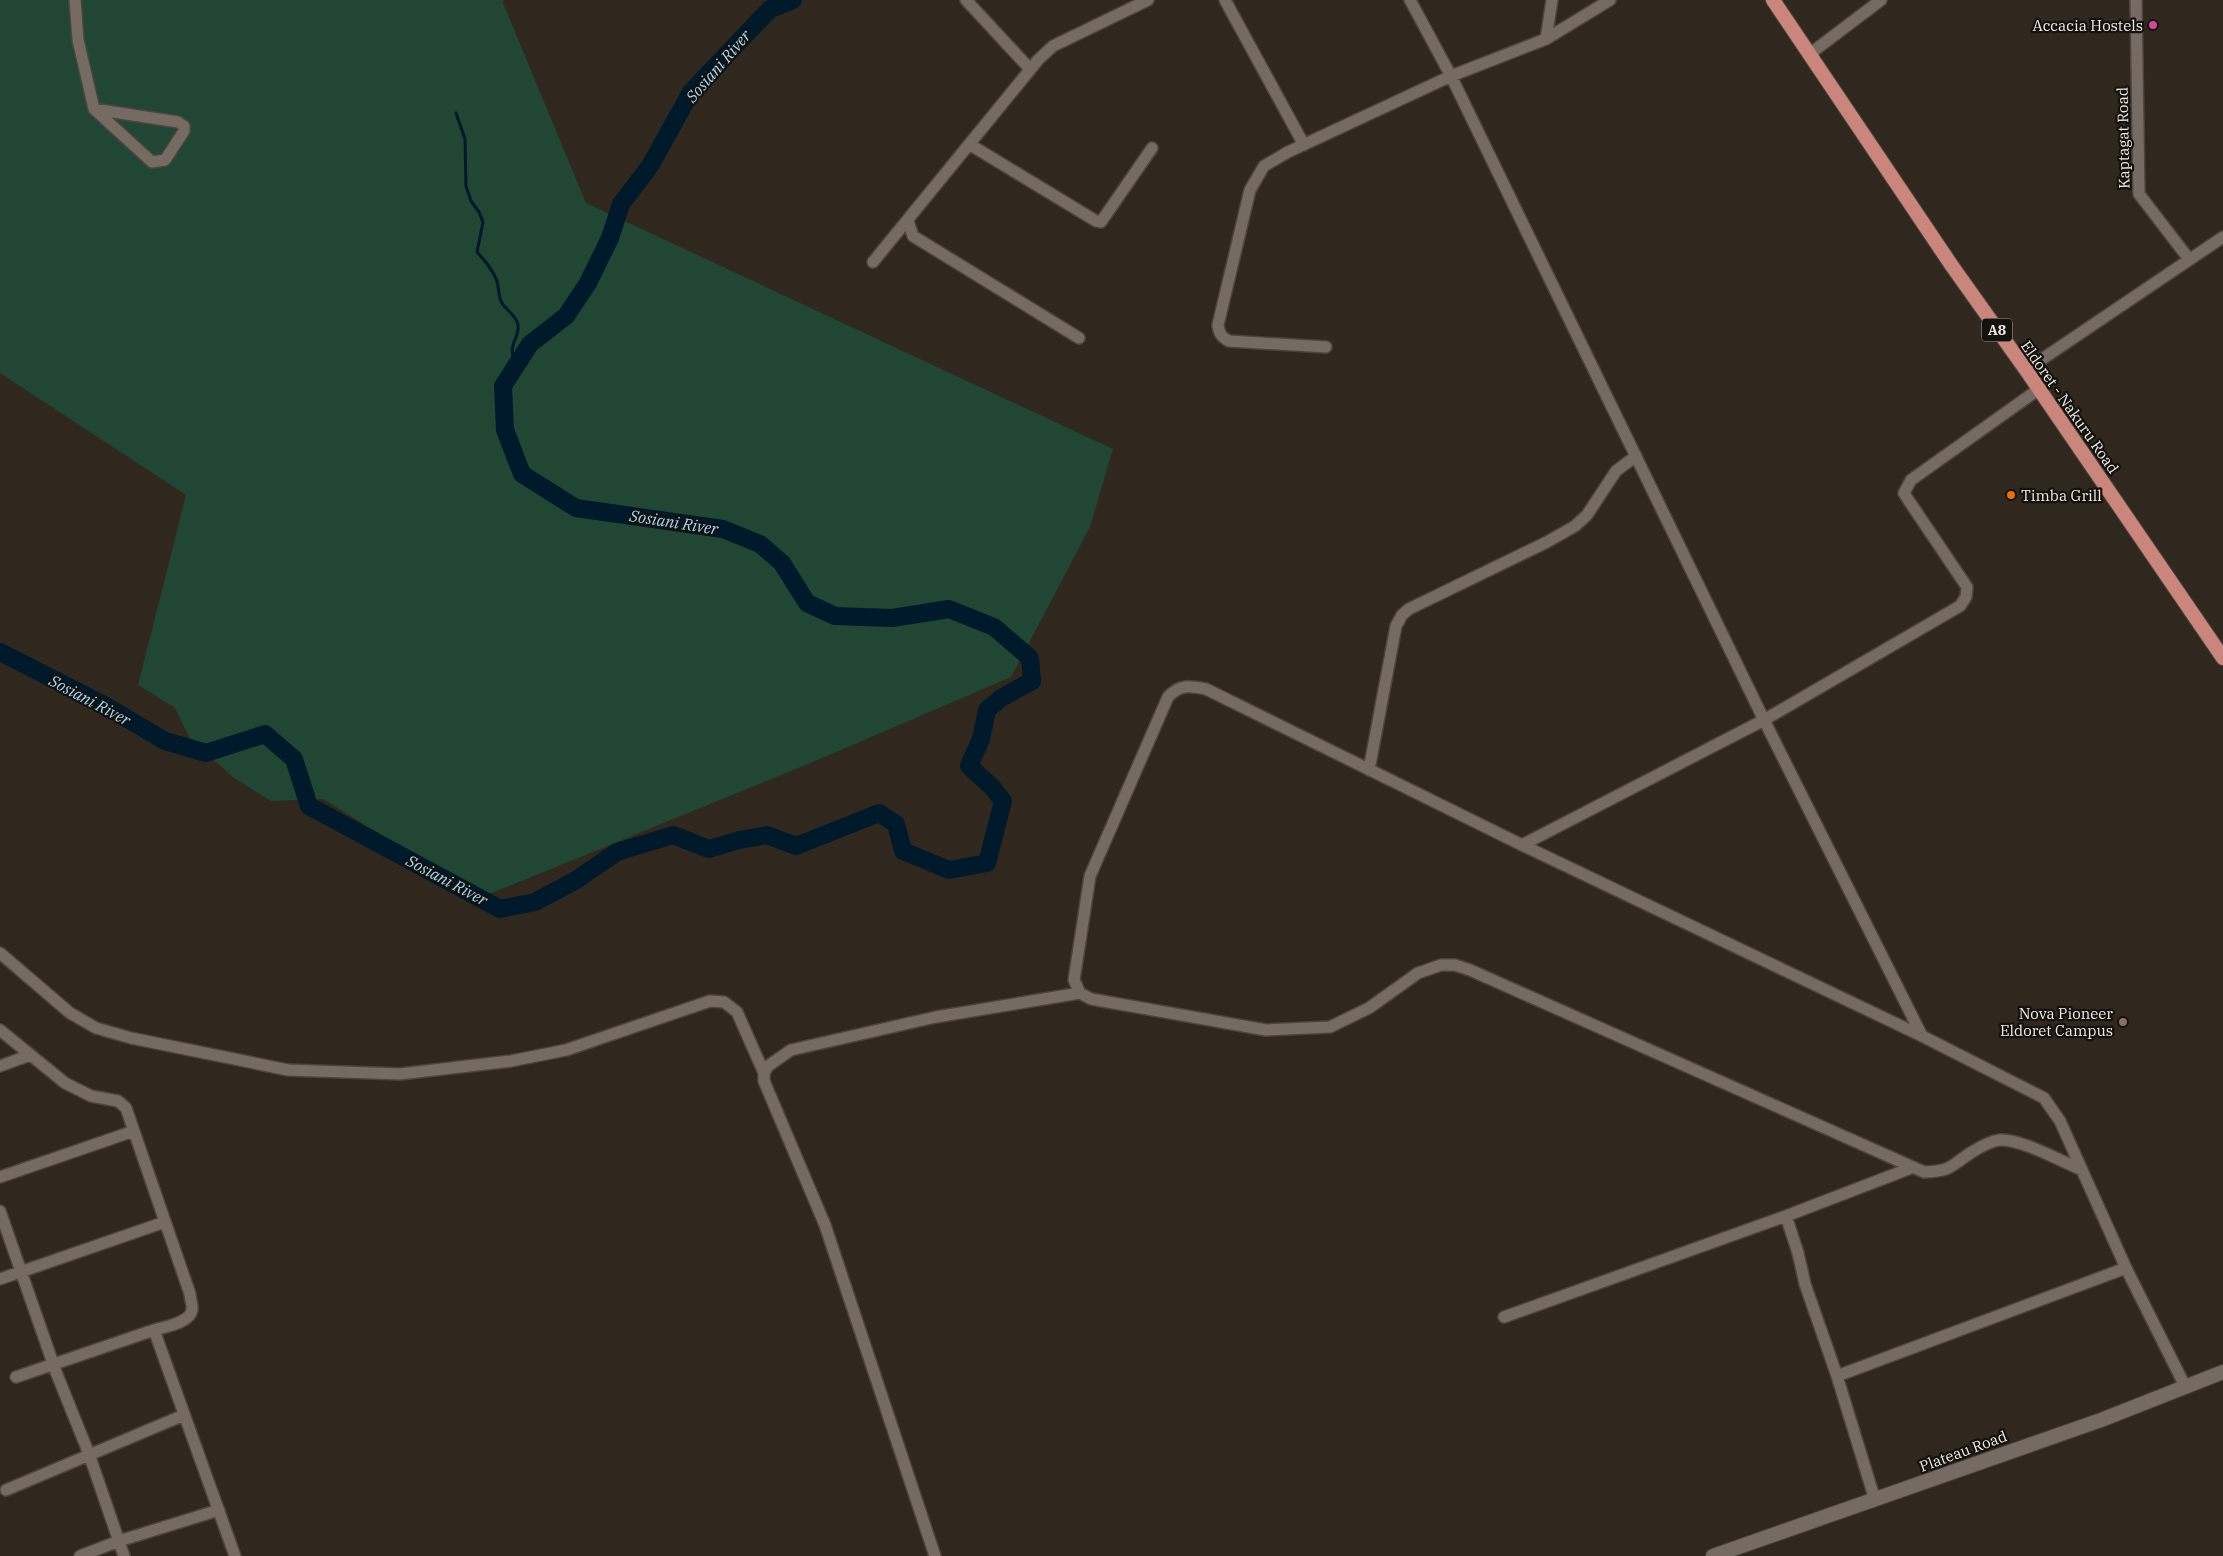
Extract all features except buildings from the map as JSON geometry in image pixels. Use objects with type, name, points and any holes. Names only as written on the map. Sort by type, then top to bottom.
[{"type":"highway","name":"Eldoret - Nakuru Road","points":[[1774,0],[1952,266],[2026,370],[2223,658]]},
{"type":"street","points":[[75,0],[78,40],[94,109],[152,162],[165,160],[184,131],[184,126],[178,122],[94,109]]},
{"type":"street","points":[[966,0],[1030,69]]},
{"type":"street","points":[[873,262],[1030,69],[1053,46],[1148,0]]},
{"type":"street","points":[[1225,0],[1304,145]]},
{"type":"street","points":[[1410,0],[1451,76],[1764,720],[1922,1036]]},
{"type":"street","points":[[1546,39],[1552,0]]},
{"type":"street","points":[[1326,347],[1229,341],[1219,333],[1218,325],[1250,190],[1264,166],[1304,145],[1451,76],[1546,39],[1610,0]]},
{"type":"street","points":[[1811,53],[1881,0]]},
{"type":"street","name":"Kaptagat Road","points":[[2136,0],[2139,197],[2189,259]]},
{"type":"street","points":[[969,144],[1096,221],[1101,222],[1152,148]]},
{"type":"street","points":[[908,220],[913,236],[1080,338]]},
{"type":"street","points":[[2026,370],[2223,236]]},
{"type":"street","points":[[1522,845],[1764,720],[1960,606],[1966,597],[1967,587],[1904,493],[1911,480],[2039,389]]},
{"type":"street","points":[[1370,770],[1396,626],[1402,615],[1409,608],[1547,542],[1576,526],[1587,515],[1616,471],[1636,456]]},
{"type":"street","points":[[1080,993],[1074,980],[1090,876],[1168,697],[1174,690],[1190,685],[1206,689],[1522,845],[1922,1036],[2044,1098],[2060,1121],[2126,1268],[2185,1386]]},
{"type":"street","points":[[0,953],[70,1013],[96,1028],[131,1038],[288,1070],[400,1074],[511,1061],[566,1050],[710,1001],[724,1002],[737,1012],[764,1073],[764,1080],[825,1225],[935,1556]]},
{"type":"street","points":[[764,1073],[773,1061],[791,1050],[936,1017],[1080,993],[1091,998],[1266,1030],[1330,1027],[1369,1008],[1418,973],[1441,965],[1455,965],[1470,970],[1911,1168],[1924,1172],[1948,1170],[1987,1143],[2000,1140],[2015,1140],[2082,1170]]},
{"type":"street","points":[[0,1030],[65,1083],[91,1096],[118,1101],[126,1108],[190,1294],[192,1309],[191,1314],[183,1320],[16,1377]]},
{"type":"street","points":[[0,1066],[30,1055]]},
{"type":"street","points":[[1,1175],[134,1131]]},
{"type":"street","points":[[1504,1316],[1786,1216],[1911,1168]]},
{"type":"street","points":[[0,1211],[54,1364],[89,1454],[124,1556]]},
{"type":"street","points":[[1786,1216],[1798,1253],[1805,1284],[1837,1376],[1875,1500]]},
{"type":"street","points":[[0,1279],[165,1222]]},
{"type":"street","points":[[1837,1376],[2126,1268]]},
{"type":"street","points":[[154,1330],[235,1556]]},
{"type":"street","name":"Plateau Road","points":[[1713,1556],[2101,1420],[2223,1372]]},
{"type":"street","points":[[6,1490],[184,1416]]},
{"type":"street","points":[[80,1556],[119,1541],[219,1510]]},
{"type":"green space","points":[[0,0],[504,0],[503,3],[586,203],[1113,449],[1090,527],[1011,677],[813,762],[482,897],[323,799],[271,801],[234,778],[190,739],[175,708],[138,685],[186,495],[0,373]]},
{"type":"waterway","name":"Sosiani River","points":[[0,652],[106,706],[165,741],[206,753],[265,734],[294,759],[309,806],[500,909],[535,902],[576,880],[617,852],[673,835],[709,849],[739,840],[767,835],[796,846],[879,813],[896,824],[903,851],[949,870],[987,863],[1003,801],[992,787],[969,766],[981,739],[987,710],[1001,698],[1032,681],[1030,658],[994,627],[949,609],[892,618],[835,616],[807,603],[782,563],[760,544],[723,529],[576,508],[522,474],[505,430],[503,386],[530,344],[566,316],[588,283],[610,238],[621,204],[650,166],[691,92],[770,9],[793,0]]},
{"type":"waterway","points":[[456,113],[465,139],[466,186],[471,201],[483,222],[477,252],[495,277],[502,303],[517,322],[518,330],[512,352],[517,365]]},
{"type":"place","name":"Accacia Hostels","points":[[2153,25]]},
{"type":"place","name":"Timba Grill","points":[[2011,495]]},
{"type":"place","name":"Nova Pioneer Eldoret Campus","points":[[2123,1022]]}]
